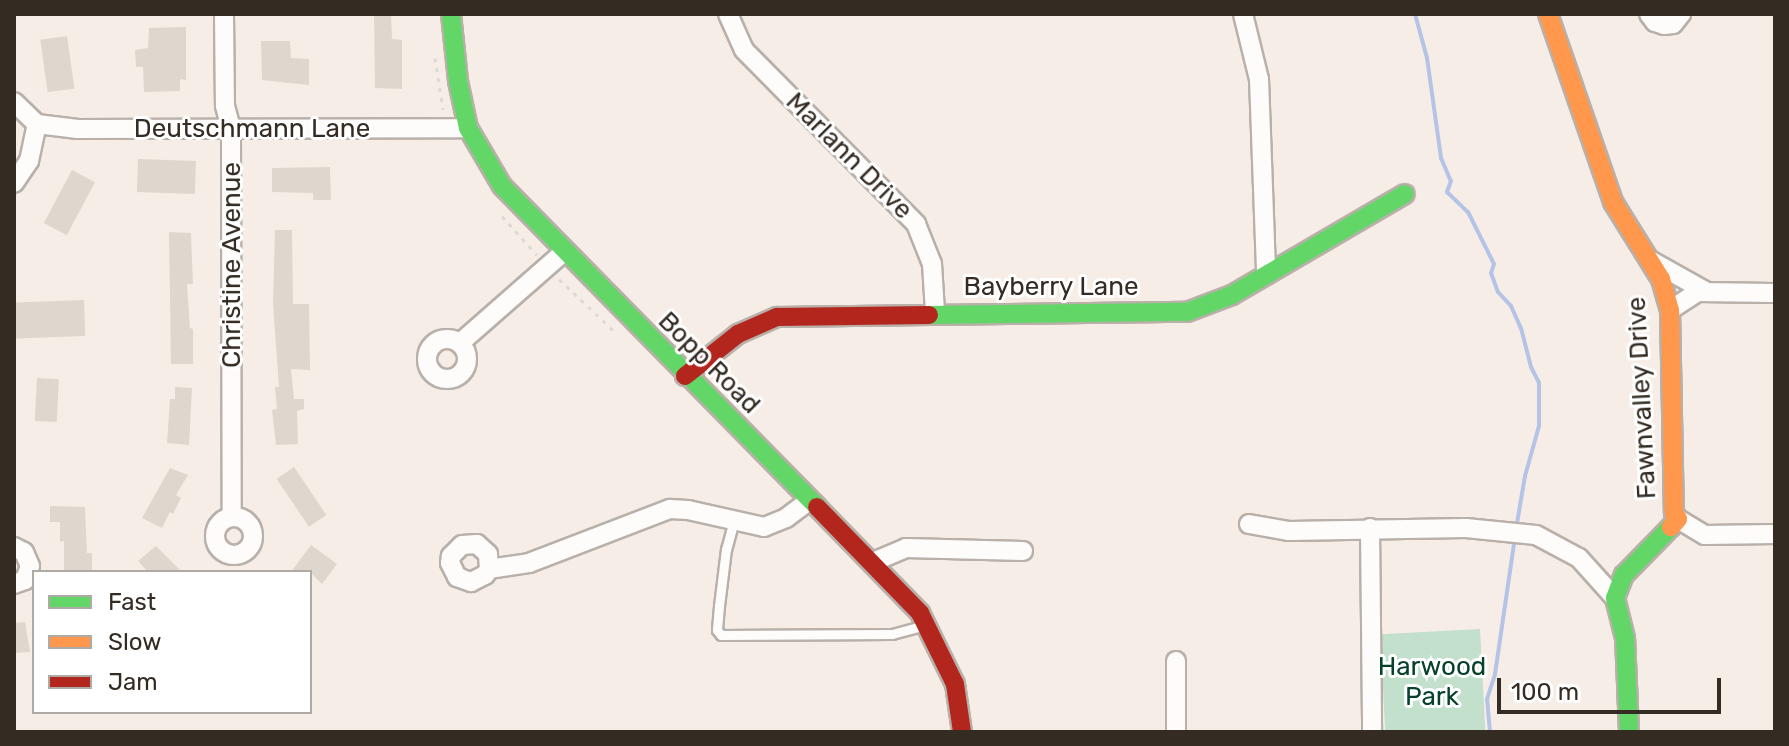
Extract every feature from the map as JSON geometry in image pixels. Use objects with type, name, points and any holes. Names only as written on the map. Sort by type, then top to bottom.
[{"type":"street","name":"Christine Avenue","points":[[224,14],[225,106],[231,129],[232,517]]},
{"type":"street","name":"Bopp Road","points":[[451,14],[458,81],[468,128],[502,186],[920,613],[955,684],[962,732]]},
{"type":"street","name":"Marlann Drive","points":[[728,14],[744,50],[916,224],[932,264],[935,312]]},
{"type":"street","points":[[1243,14],[1259,79],[1266,274]]},
{"type":"street","name":"Fawnvalley Drive","points":[[1548,14],[1613,202],[1661,279],[1670,310],[1674,513],[1678,519],[1631,568],[1615,598]]},
{"type":"street","points":[[1649,14],[1655,22],[1664,25],[1673,24],[1681,14]]},
{"type":"street","points":[[14,102],[37,124],[29,161],[14,183]]},
{"type":"street","name":"Deutschmann Lane","points":[[37,124],[78,129],[468,128]]},
{"type":"street","name":"Bayberry Lane","points":[[685,376],[738,334],[765,320],[795,315],[935,312],[1088,316],[1187,312],[1232,295],[1297,260],[1405,194]]},
{"type":"street","points":[[460,343],[564,252]]},
{"type":"street","points":[[1650,260],[1707,292]]},
{"type":"street","points":[[1670,310],[1698,292],[1775,293]]},
{"type":"street","points":[[489,569],[529,563],[670,509],[764,527],[786,518],[810,500]]},
{"type":"street","points":[[1678,519],[1705,535]]},
{"type":"street","points":[[1249,524],[1289,531],[1501,529],[1530,534],[1571,553],[1592,570],[1615,598],[1625,638],[1629,732]]},
{"type":"street","points":[[1370,528],[1372,732]]},
{"type":"street","points":[[1655,544],[1705,535],[1775,534]]},
{"type":"street","points":[[14,547],[24,552],[30,566],[25,580],[14,584]]},
{"type":"street","points":[[873,562],[906,548],[1023,551]]},
{"type":"street","points":[[1592,570],[1631,568]]},
{"type":"street","points":[[1176,661],[1176,732]]},
{"type":"lane","points":[[734,520],[722,578],[717,630],[721,635],[892,634],[926,625]]},
{"type":"green space","name":"Harwood Park","points":[[1480,629],[1485,732],[1385,732],[1380,634]]},
{"type":"building","points":[[374,14],[391,14],[392,39],[402,40],[402,89],[375,88]]},
{"type":"building","points":[[186,27],[186,80],[180,79],[180,91],[144,92],[143,67],[136,67],[135,50],[148,48],[149,28]]},
{"type":"building","points":[[67,36],[74,88],[48,92],[40,40]]},
{"type":"building","points":[[261,41],[290,41],[291,58],[309,59],[309,85],[262,80]]},
{"type":"building","points":[[138,159],[196,161],[195,194],[137,192]]},
{"type":"building","points":[[330,167],[331,200],[313,200],[313,193],[272,192],[272,168]]},
{"type":"building","points":[[72,170],[95,182],[67,235],[44,223]]},
{"type":"building","points":[[275,230],[292,230],[293,304],[309,304],[310,370],[291,369],[294,399],[304,399],[304,409],[297,411],[298,444],[276,445],[272,410],[277,409],[275,387],[279,387],[273,304]]},
{"type":"building","points":[[169,232],[191,233],[193,284],[187,284],[190,328],[193,329],[193,364],[171,364]]},
{"type":"building","points":[[84,300],[85,336],[16,338],[15,302]]},
{"type":"building","points":[[37,378],[59,379],[57,422],[35,421]]},
{"type":"building","points":[[175,387],[192,388],[189,445],[167,443],[170,399],[175,399]]},
{"type":"building","points":[[294,467],[326,515],[309,527],[277,479]]},
{"type":"building","points":[[170,468],[188,475],[176,495],[181,498],[162,528],[142,518]]},
{"type":"building","points":[[50,506],[85,507],[87,553],[92,553],[92,570],[64,570],[64,541],[60,542],[60,522],[50,522]]},
{"type":"building","points":[[311,545],[337,564],[322,584],[312,570],[292,570]]},
{"type":"building","points":[[156,546],[180,570],[146,570],[138,561]]},
{"type":"building","points":[[25,622],[30,652],[14,653],[14,623]]},
{"type":"waterway","points":[[1415,14],[1427,58],[1441,158],[1451,181],[1447,192],[1468,212],[1494,264],[1491,273],[1498,292],[1511,306],[1521,328],[1531,367],[1539,383],[1539,426],[1525,476],[1516,529]]},
{"type":"waterway","points":[[1490,732],[1487,699],[1495,674],[1515,537]]},
{"type":"traffic: fast","points":[[451,14],[458,81],[468,128],[502,186],[817,507]]},
{"type":"traffic: fast","points":[[929,315],[1187,312],[1232,295],[1405,194]]},
{"type":"traffic: fast","points":[[1629,732],[1625,638],[1615,598],[1624,575],[1671,527]]},
{"type":"traffic: slow","points":[[1548,14],[1613,202],[1661,279],[1670,310],[1674,513],[1678,519],[1671,527]]},
{"type":"traffic: jam","points":[[685,376],[738,334],[777,317],[929,315]]},
{"type":"traffic: jam","points":[[817,507],[920,613],[955,684],[962,732]]}]
